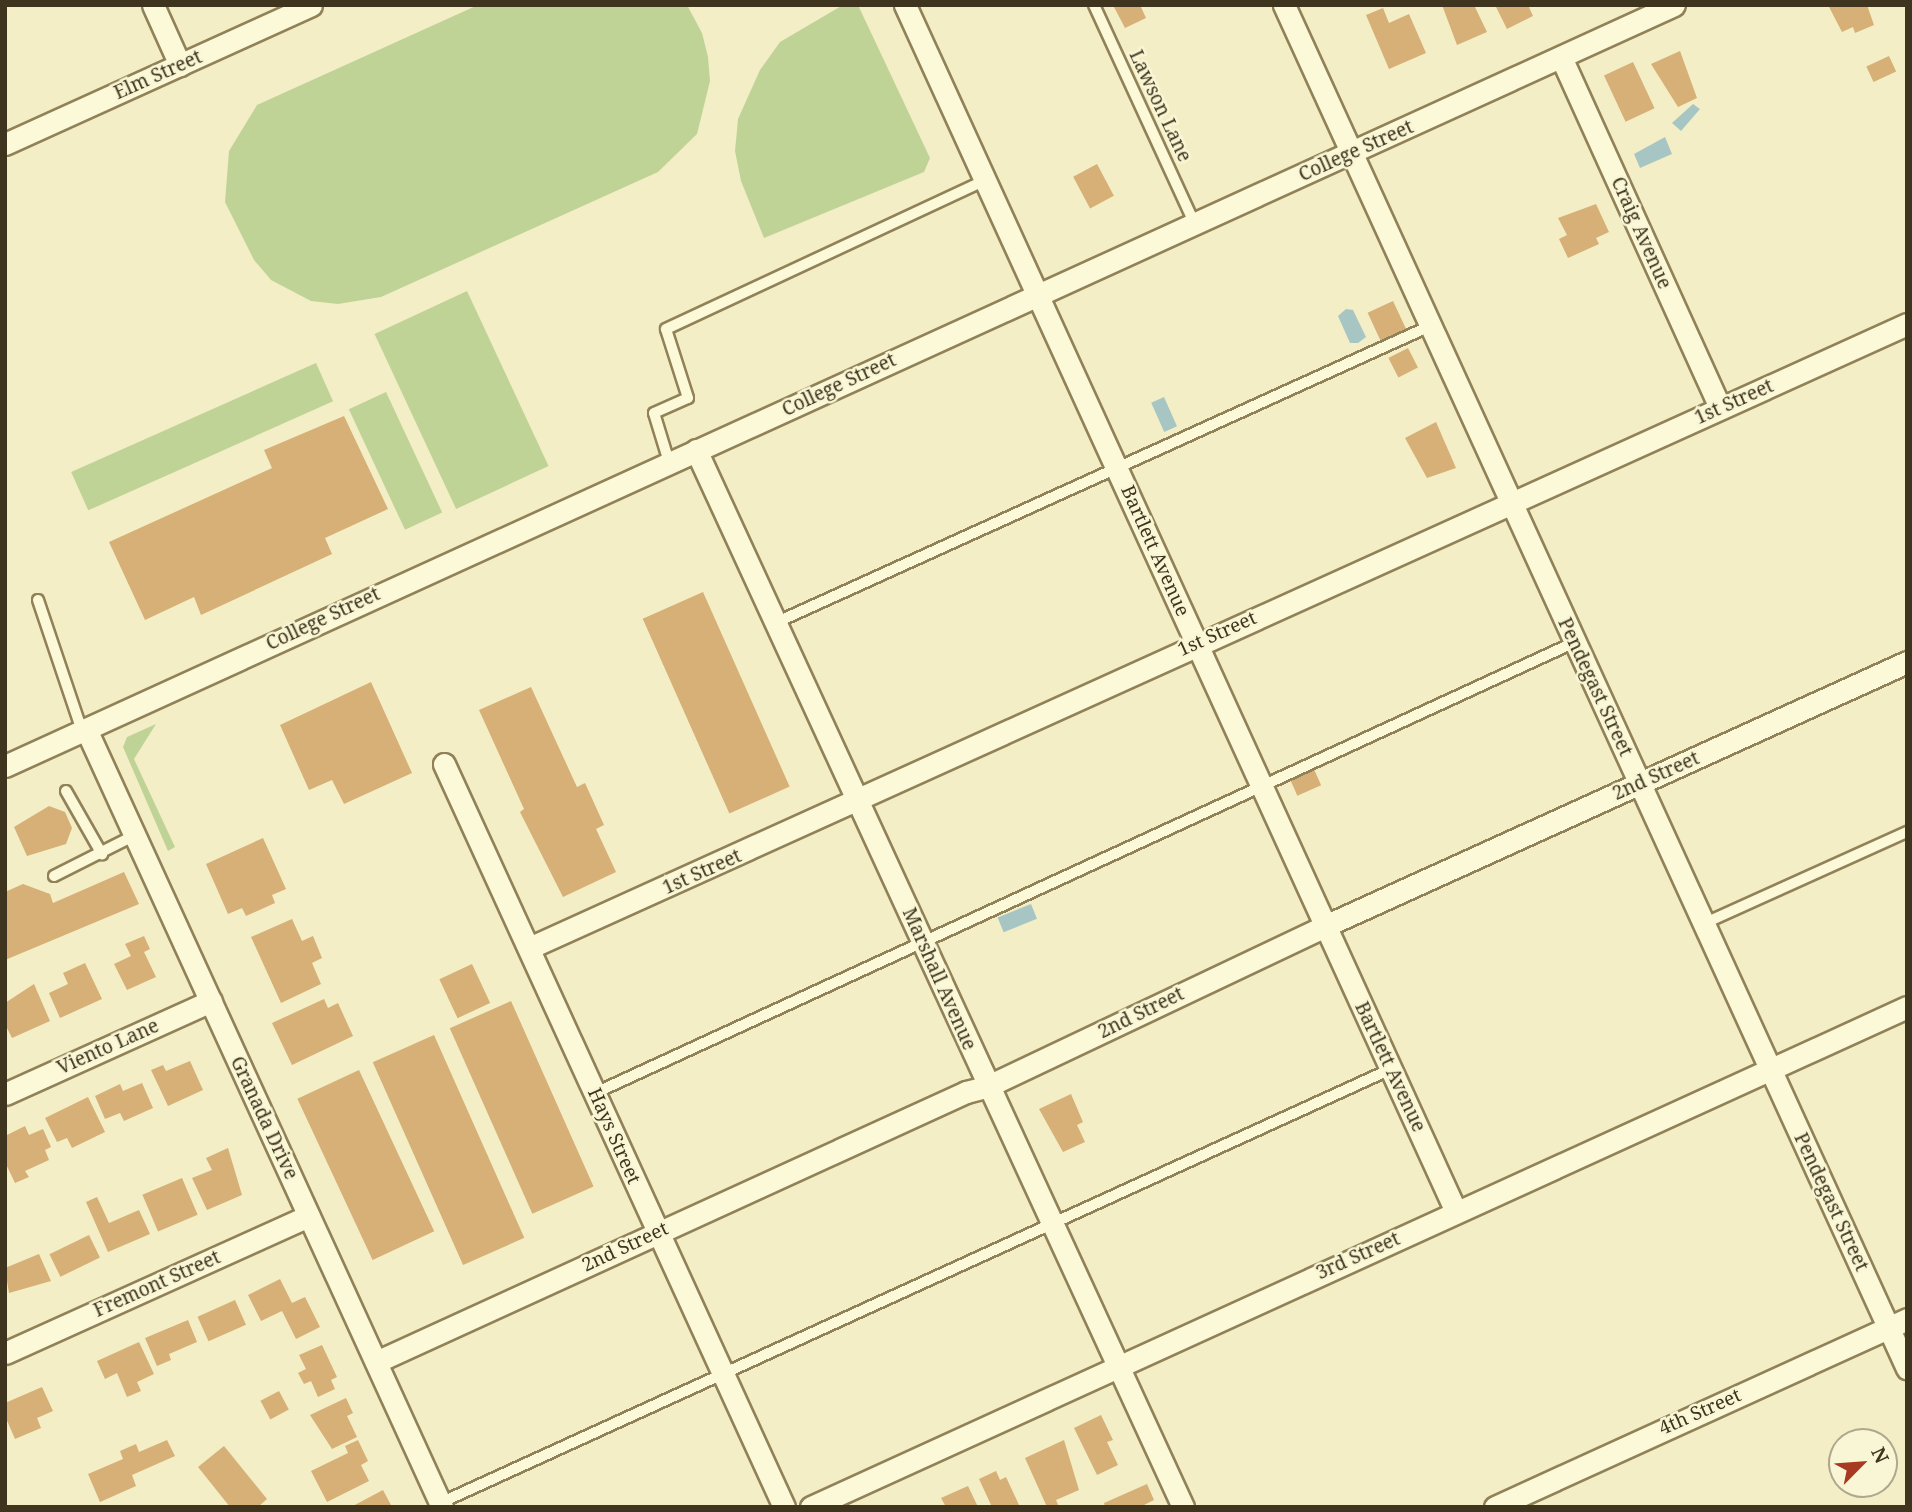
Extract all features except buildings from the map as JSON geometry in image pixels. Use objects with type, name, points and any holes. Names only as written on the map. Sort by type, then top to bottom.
[{"type":"street","points":[[153,5],[180,65]]},
{"type":"street","name":"Elm Street","points":[[5,144],[311,5]]},
{"type":"street","name":"Bartlett Avenue","points":[[905,5],[1456,1212]]},
{"type":"street","name":"Pendegast Street","points":[[1284,5],[1770,1069],[1897,1323],[1907,1368]]},
{"type":"street","name":"College Street","points":[[5,766],[1674,5]]},
{"type":"street","name":"Craig Avenue","points":[[1561,57],[1720,408]]},
{"type":"street","name":"1st Street","points":[[529,948],[744,854],[857,796],[1510,500],[1907,324]]},
{"type":"street","name":"Marshall Avenue","points":[[696,450],[923,940],[986,1087],[1183,1507]]},
{"type":"street","name":"2nd Street","points":[[376,1362],[966,1092],[986,1087],[1325,926],[1907,662]]},
{"type":"street","name":"Granada Drive","points":[[84,730],[135,835],[441,1505]]},
{"type":"street","name":"Hays Street","points":[[444,764],[784,1507]]},
{"type":"street","name":"Viento Lane","points":[[5,1094],[211,1001]]},
{"type":"street","name":"3rd Street","points":[[811,1507],[1907,1007]]},
{"type":"street","name":"Fremont Street","points":[[5,1353],[309,1216]]},
{"type":"street","name":"4th Street","points":[[1495,1507],[1897,1323]]},
{"type":"lane","name":"Lawson Lane","points":[[1094,5],[1194,222]]},
{"type":"lane","points":[[669,462],[654,413],[688,397],[666,329],[986,180]]},
{"type":"lane","points":[[775,623],[1430,326]]},
{"type":"lane","points":[[38,600],[84,730]]},
{"type":"lane","points":[[595,1093],[1575,642]]},
{"type":"lane","points":[[66,791],[102,854]]},
{"type":"lane","points":[[1703,923],[1907,832]]},
{"type":"lane","points":[[54,876],[135,835]]},
{"type":"lane","points":[[441,1505],[1391,1069]]},
{"type":"green space","points":[[478,5],[687,5],[702,33],[710,81],[697,134],[658,172],[381,297],[338,304],[311,301],[271,280],[254,260],[225,202],[229,151],[257,105]]},
{"type":"green space","points":[[843,5],[858,5],[930,158],[924,172],[764,238],[741,181],[735,151],[738,119],[760,70],[780,42]]},
{"type":"green space","points":[[467,291],[549,466],[456,509],[375,334]]},
{"type":"green space","points":[[316,363],[333,401],[88,510],[71,472]]},
{"type":"green space","points":[[386,392],[442,513],[405,530],[349,409]]},
{"type":"green space","points":[[156,724],[134,759],[175,847],[168,851],[123,747],[127,737]]},
{"type":"water","points":[[1693,104],[1700,109],[1681,131],[1672,123]]},
{"type":"water","points":[[1665,137],[1672,154],[1640,168],[1634,154]]},
{"type":"water","points":[[1346,309],[1353,310],[1366,337],[1358,343],[1350,343],[1338,316]]},
{"type":"water","points":[[1164,397],[1177,426],[1164,432],[1151,403]]},
{"type":"water","points":[[1031,904],[1037,919],[1004,932],[998,917]]}]
